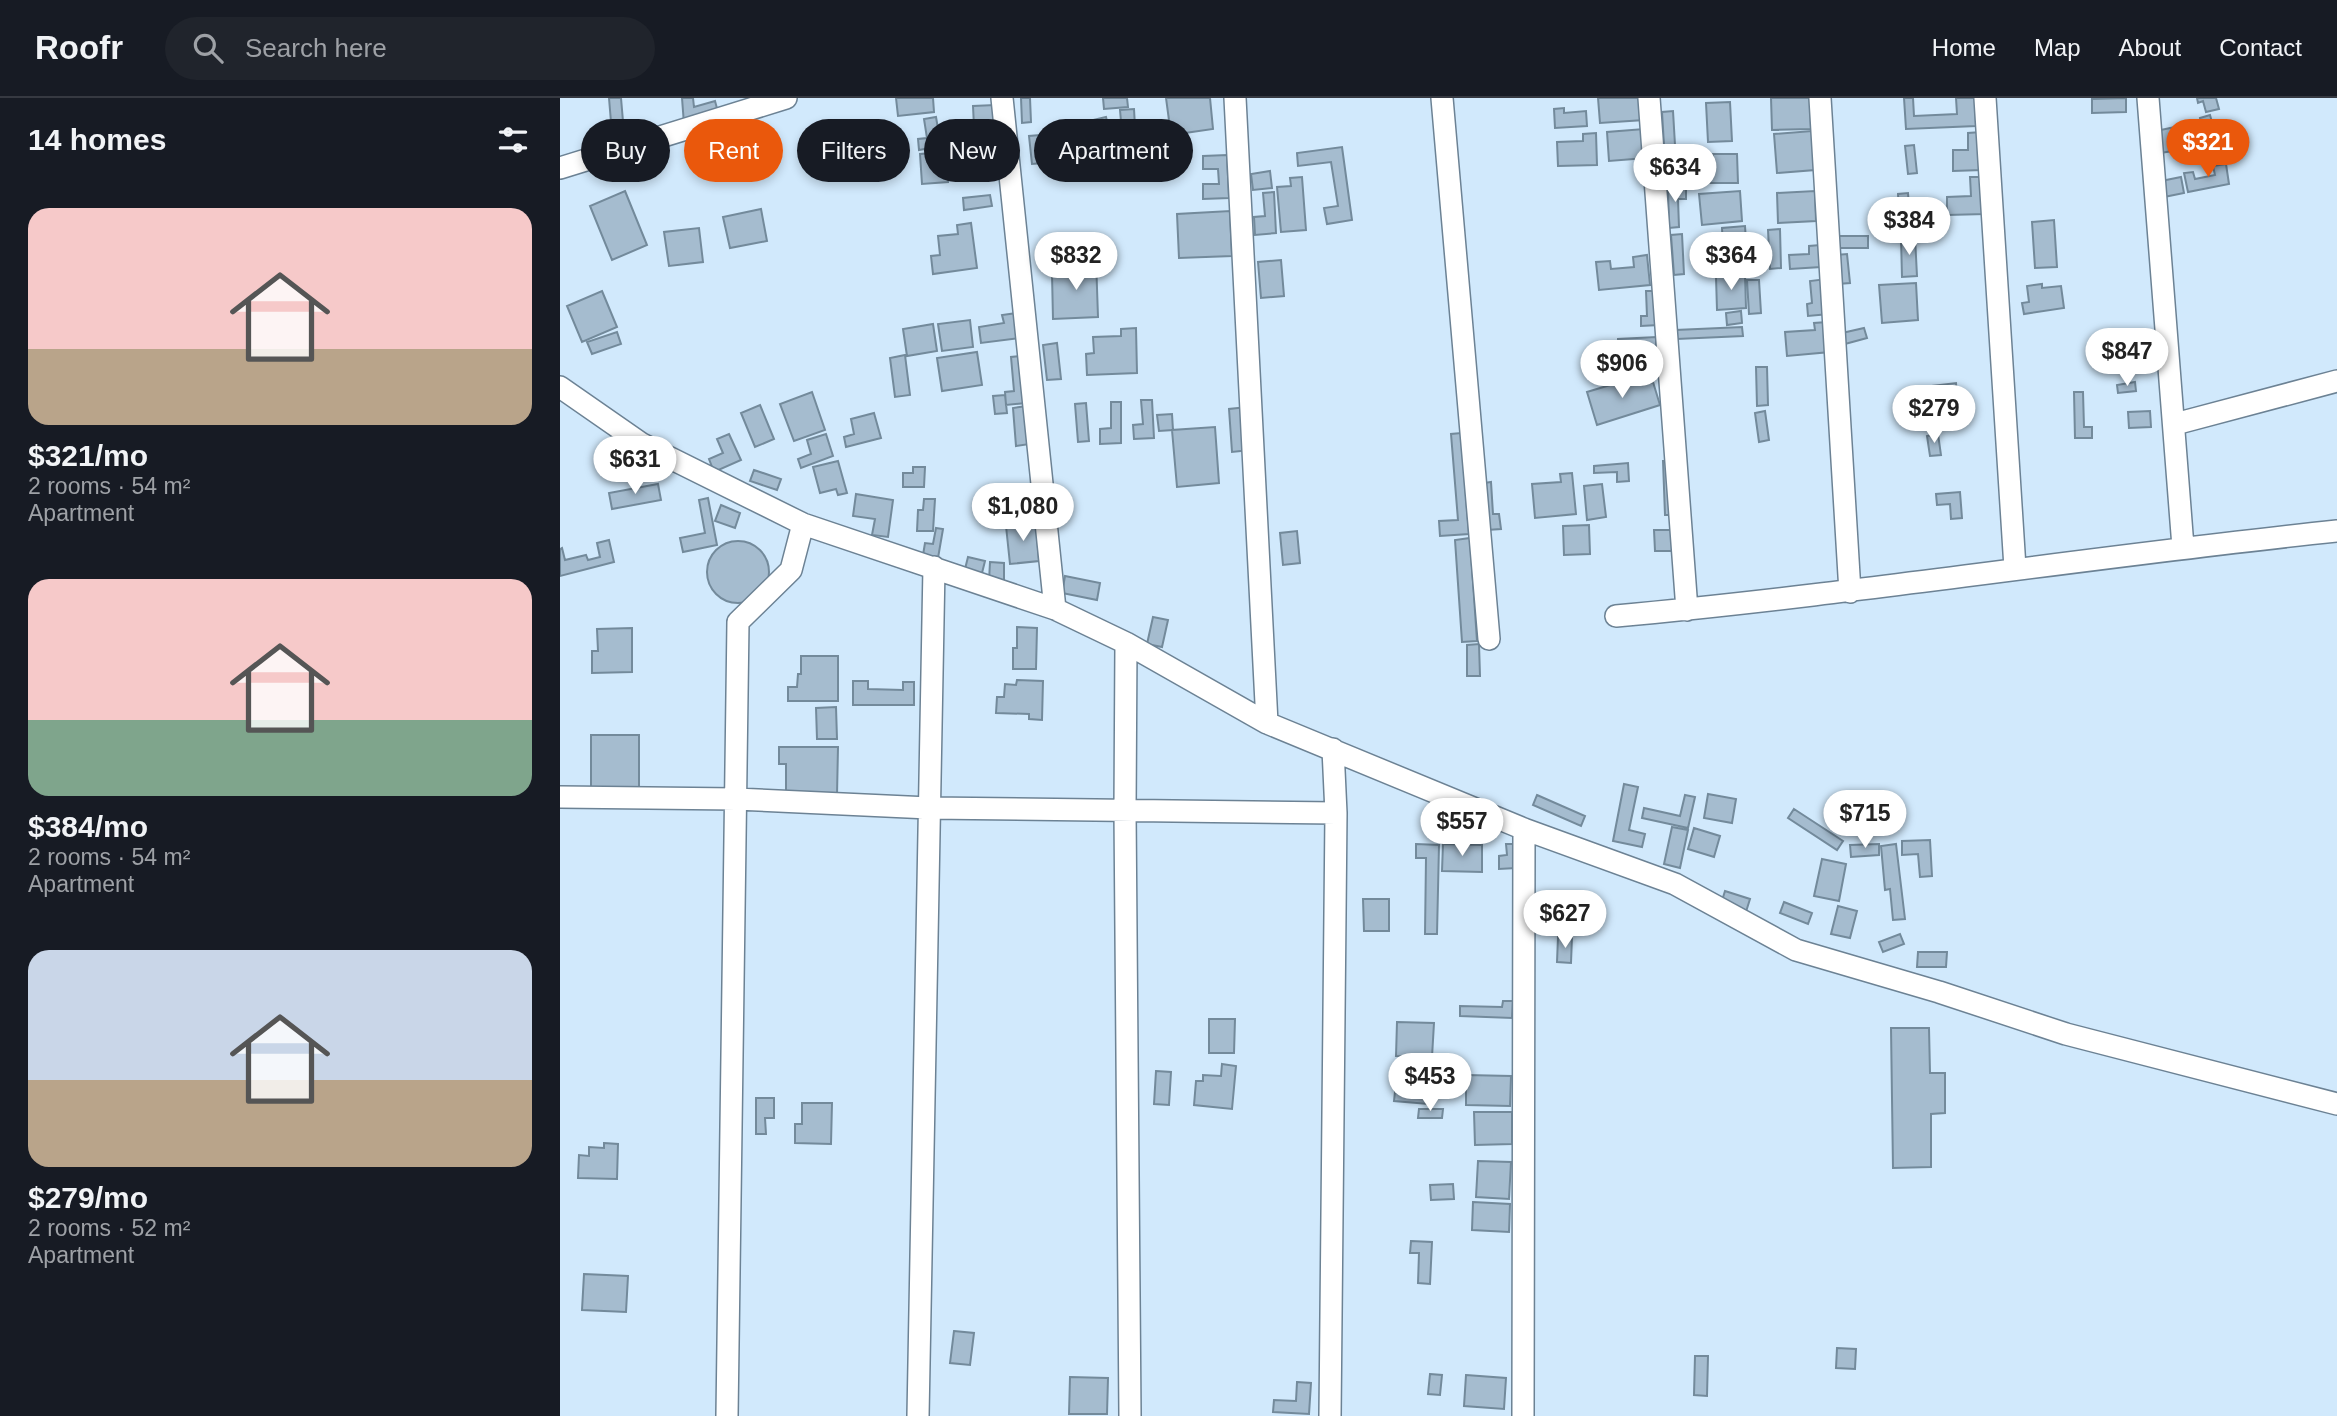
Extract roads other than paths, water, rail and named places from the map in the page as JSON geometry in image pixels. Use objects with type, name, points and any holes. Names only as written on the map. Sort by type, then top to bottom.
[{"type":"street","points":[[560,168],[786,98]]},
{"type":"street","points":[[1002,98],[1055,608]]},
{"type":"street","points":[[1235,98],[1267,723]]},
{"type":"street","points":[[1442,98],[1489,639]]},
{"type":"street","points":[[1649,98],[1687,610]]},
{"type":"street","points":[[1820,98],[1850,592]]},
{"type":"street","points":[[1985,98],[2015,568]]},
{"type":"street","points":[[2148,98],[2183,547]]},
{"type":"street","points":[[2175,424],[2337,381]]},
{"type":"street","points":[[560,387],[642,444],[803,524],[1055,608],[1126,643],[1267,723],[1524,829],[1675,884],[1796,950],[1939,992],[2066,1034],[2337,1104]]},
{"type":"street","points":[[727,1416],[738,622],[791,570],[803,524]]},
{"type":"street","points":[[1616,616],[1850,592],[2015,568],[2337,531]]},
{"type":"street","points":[[918,1416],[934,567]]},
{"type":"street","points":[[1126,643],[1130,1416]]},
{"type":"street","points":[[1330,1416],[1336,813],[1333,749]]},
{"type":"street","points":[[560,797],[736,799],[929,808],[1336,813]]},
{"type":"street","points":[[1523,1416],[1524,829]]}]
